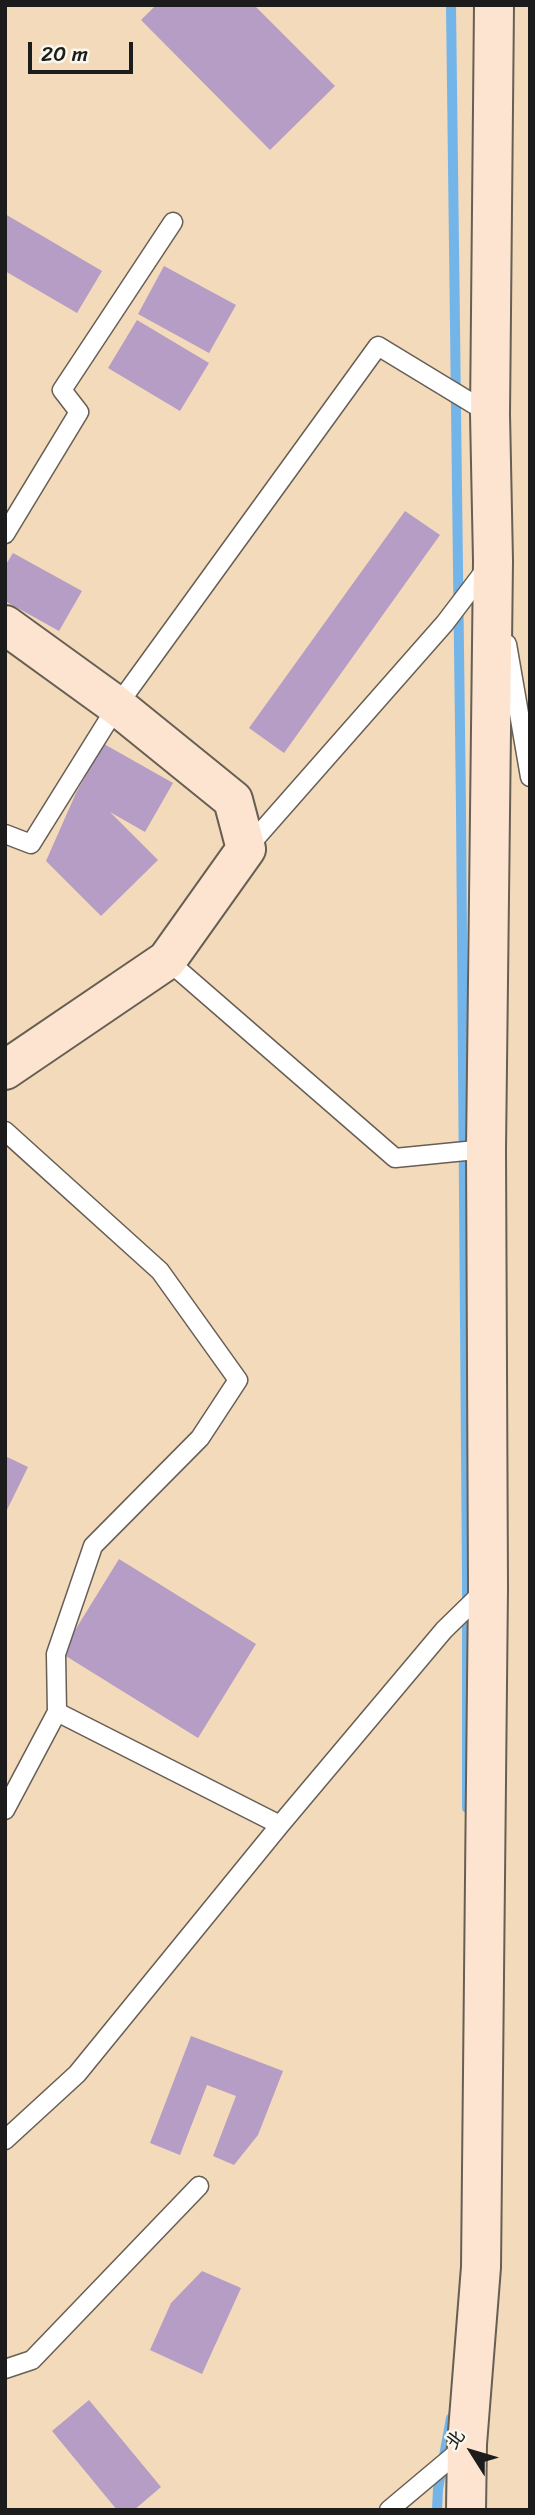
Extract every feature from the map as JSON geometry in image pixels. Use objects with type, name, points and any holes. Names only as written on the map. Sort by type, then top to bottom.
[{"type":"street","points":[[466,2510],[467,2445],[481,2267],[488,1587],[486,1149],[493,561],[490,414],[494,5]]},
{"type":"street","points":[[5,625],[117,706],[233,800],[246,849],[167,960],[5,1070]]},
{"type":"lane","points":[[5,534],[79,412],[62,390],[173,222]]},
{"type":"lane","points":[[5,834],[32,844],[117,706],[378,346],[490,414]]},
{"type":"lane","points":[[493,561],[530,777]]},
{"type":"lane","points":[[246,849],[445,623],[493,561]]},
{"type":"lane","points":[[167,960],[395,1158],[486,1149]]},
{"type":"lane","points":[[5,1131],[160,1271],[238,1380],[200,1438],[93,1546],[56,1654],[57,1712],[5,1810]]},
{"type":"lane","points":[[5,2140],[77,2074],[280,1825],[444,1630],[488,1587]]},
{"type":"lane","points":[[57,1712],[280,1825]]},
{"type":"lane","points":[[5,2369],[32,2360],[199,2186]]},
{"type":"lane","points":[[389,2510],[467,2445]]},
{"type":"building","points":[[156,5],[254,5],[335,86],[270,150],[141,20]]},
{"type":"building","points":[[5,214],[102,271],[77,313],[5,271]]},
{"type":"building","points":[[164,266],[236,305],[209,353],[138,314]]},
{"type":"building","points":[[137,320],[209,363],[180,411],[108,368]]},
{"type":"building","points":[[405,511],[440,535],[284,753],[249,728]]},
{"type":"building","points":[[13,553],[82,591],[59,631],[5,601],[5,566]]},
{"type":"building","points":[[104,744],[173,783],[145,832],[110,812],[158,860],[101,916],[46,861],[76,793]]},
{"type":"building","points":[[5,1456],[28,1467],[5,1514]]},
{"type":"building","points":[[119,1559],[256,1644],[198,1738],[61,1653]]},
{"type":"building","points":[[191,2036],[283,2071],[258,2135],[234,2165],[213,2156],[236,2096],[207,2085],[180,2155],[150,2143]]},
{"type":"building","points":[[202,2271],[241,2288],[202,2374],[150,2350],[171,2303]]},
{"type":"building","points":[[89,2400],[161,2487],[134,2510],[117,2510],[52,2431]]},
{"type":"waterway","points":[[451,5],[461,809],[467,1808]]},
{"type":"waterway","points":[[437,2510],[438,2489],[451,2418]]}]
